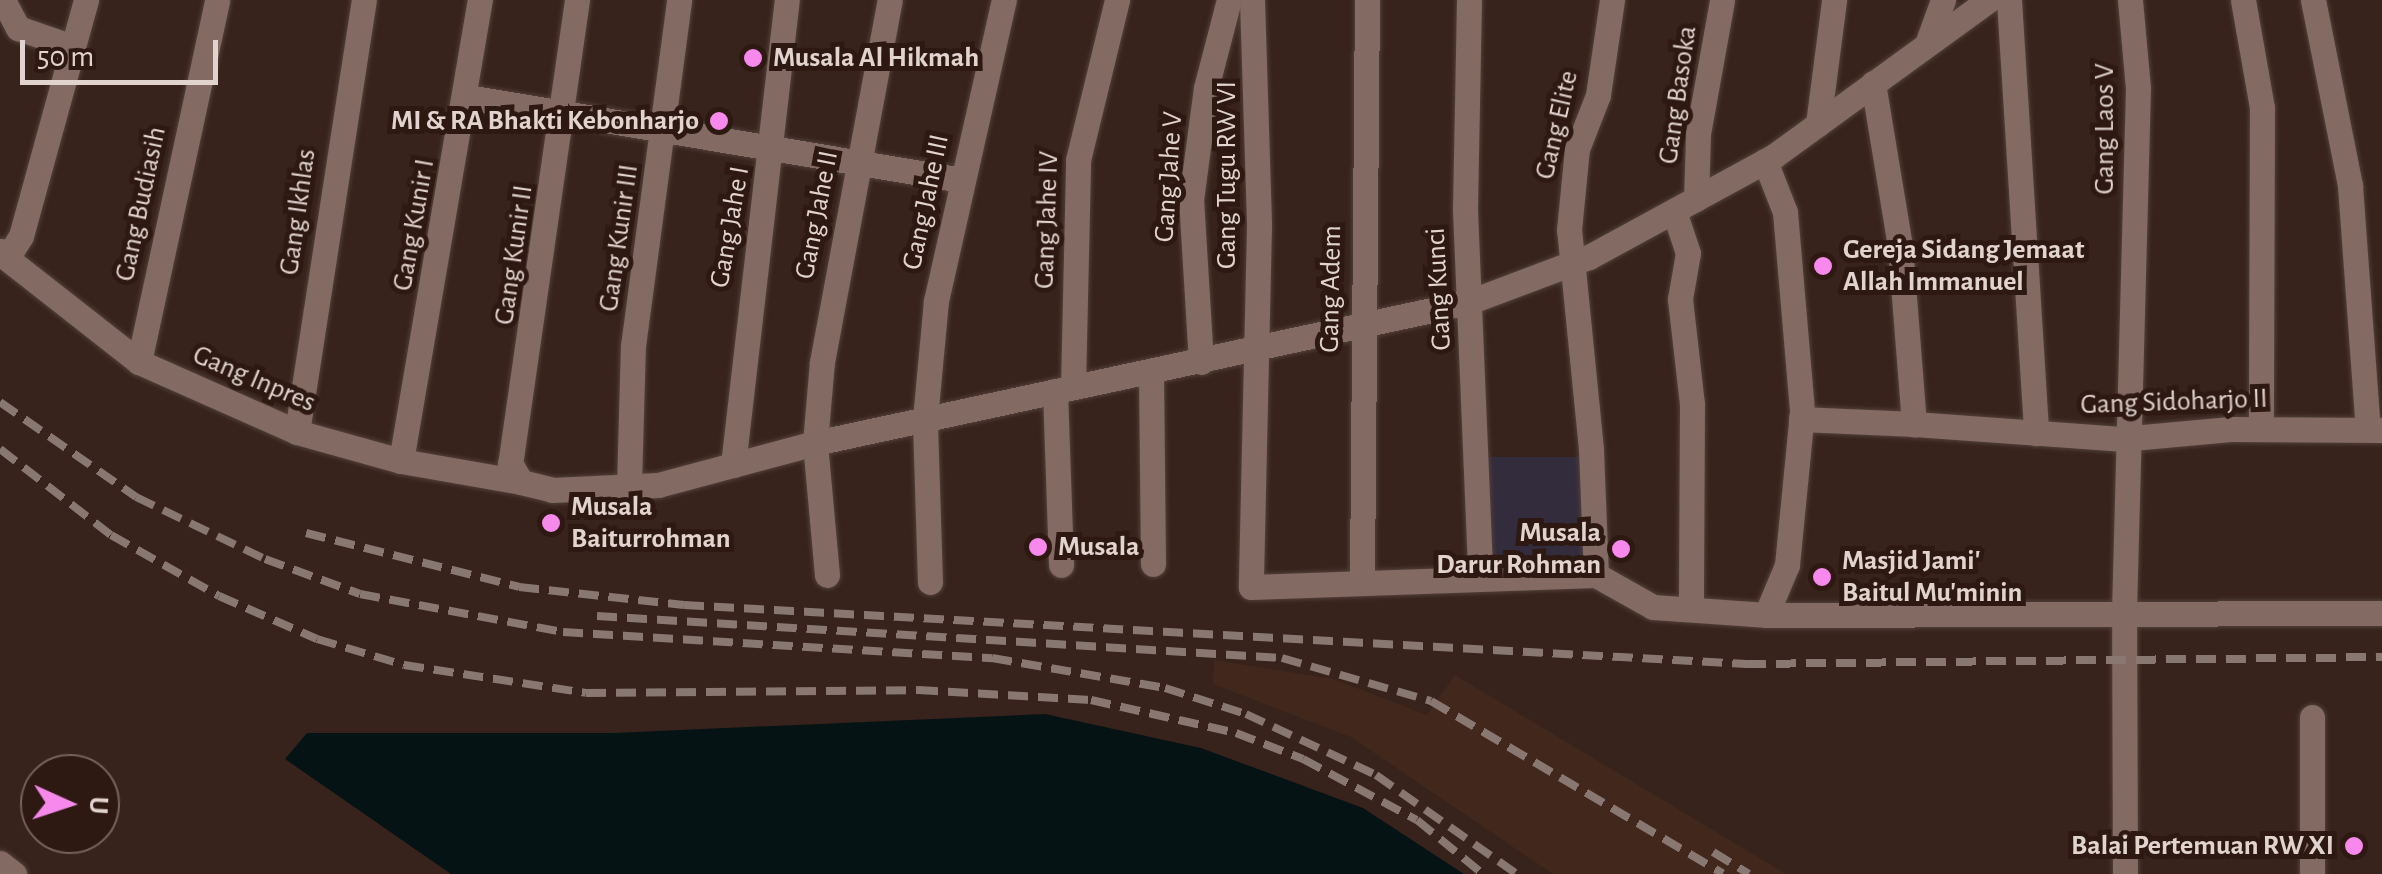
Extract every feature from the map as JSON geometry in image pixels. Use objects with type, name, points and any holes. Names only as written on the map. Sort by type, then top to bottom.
[{"type":"street","points":[[3,0],[18,28],[73,47]]},
{"type":"street","name":"Gang Inpres","points":[[0,252],[11,252],[20,236],[86,0]]},
{"type":"street","name":"Gang Budiasih","points":[[139,362],[217,0]]},
{"type":"street","name":"Gang Ikhlas","points":[[297,432],[364,0]]},
{"type":"street","name":"Gang Kunir I","points":[[401,461],[468,97],[480,0]]},
{"type":"street","name":"Gang Kunir II","points":[[521,482],[510,471],[511,442],[564,115],[577,0]]},
{"type":"street","name":"Gang Kunir III","points":[[629,486],[633,346],[679,0]]},
{"type":"street","name":"Gang Jahe I","points":[[733,465],[746,316],[774,149],[787,0]]},
{"type":"street","name":"Gang Jahe II","points":[[827,575],[815,443],[830,301],[890,0]]},
{"type":"street","name":"Gang Jahe III","points":[[930,582],[925,419],[936,300],[1004,0]]},
{"type":"street","name":"Gang Jahe IV","points":[[1061,565],[1064,389],[1078,160],[1117,0]]},
{"type":"street","name":"Gang Jahe V","points":[[1201,362],[1191,200],[1206,88],[1230,0]]},
{"type":"street","name":"Gang Tugu RW VI","points":[[1252,0],[1258,38],[1251,587],[1362,579]]},
{"type":"street","name":"Gang Adem","points":[[1362,579],[1360,329],[1367,0]]},
{"type":"street","name":"Gang Kunci","points":[[1469,0],[1469,302],[1480,574]]},
{"type":"street","name":"Gang Elite","points":[[1596,575],[1592,449],[1571,264],[1576,149],[1598,94],[1612,0]]},
{"type":"street","name":"Gang Basoka","points":[[1691,610],[1692,404],[1680,299],[1688,258],[1685,205],[1722,0]]},
{"type":"street","points":[[1818,124],[1834,0]]},
{"type":"street","points":[[1927,44],[1943,0]]},
{"type":"street","points":[[521,482],[552,490],[629,486],[1064,389],[1360,329],[1469,302],[1571,264],[1765,161],[1989,0]]},
{"type":"street","points":[[2010,0],[2036,432]]},
{"type":"street","name":"Gang Laos V","points":[[2125,874],[2124,612],[2133,438],[2138,88],[2130,0]]},
{"type":"street","points":[[2244,0],[2262,126],[2260,429]]},
{"type":"street","points":[[2313,0],[2350,186],[2375,430]]},
{"type":"street","points":[[1873,83],[1900,246],[1914,424]]},
{"type":"street","points":[[468,97],[962,180]]},
{"type":"street","points":[[1765,161],[1785,212],[1801,419],[1787,565],[1766,615]]},
{"type":"street","name":"Gang Inpres","points":[[0,252],[139,362],[297,432],[401,461],[521,482]]},
{"type":"street","points":[[1151,372],[1153,564]]},
{"type":"street","name":"Gang Sidoharjo II","points":[[1801,419],[2133,438],[2260,429],[2375,430]]},
{"type":"street","points":[[1362,579],[1596,575],[1653,607],[1766,615],[2382,613]]},
{"type":"street","points":[[2312,717],[2312,874]]},
{"type":"street","points":[[0,863],[14,874]]},
{"type":"shaded area","points":[[1479,457],[1589,457],[1589,564],[1479,564]]},
{"type":"shaded area","points":[[1214,660],[1333,679],[1427,715],[1455,675],[1786,874],[1553,874],[1351,737],[1213,684]]},
{"type":"shaded area","points":[[1045,714],[1201,748],[1363,808],[1464,874],[451,874],[285,759],[307,733],[613,733]]},
{"type":"railway","points":[[0,402],[136,497],[265,559],[360,594],[563,632],[992,658],[1165,688],[1246,714],[1376,775],[1517,874]]},
{"type":"railway","points":[[0,449],[111,535],[219,596],[317,639],[404,665],[586,693],[918,690],[1091,700],[1236,733],[1303,759],[1417,820],[1483,874]]},
{"type":"railway","points":[[306,533],[519,587],[684,605],[1746,664],[2382,657]]},
{"type":"railway","points":[[597,616],[1282,658],[1431,701],[1723,874]]},
{"type":"railway","points":[[1713,852],[1749,874]]},
{"type":"place","name":"Musala Al Hikmah","points":[[753,58]]},
{"type":"place","name":"MI & RA Bhakti Kebonharjo","points":[[719,121]]},
{"type":"place","name":"Gereja Sidang Jemaat Allah Immanuel","points":[[1823,266]]},
{"type":"place","name":"Musala Baiturrohman","points":[[551,523]]},
{"type":"place","name":"Musala","points":[[1038,547]]},
{"type":"place","name":"Musala Darur Rohman","points":[[1621,549]]},
{"type":"place","name":"Masjid Jami' Baitul Mu'minin","points":[[1822,577]]},
{"type":"place","name":"Balai Pertemuan RW XI","points":[[2354,846]]}]
